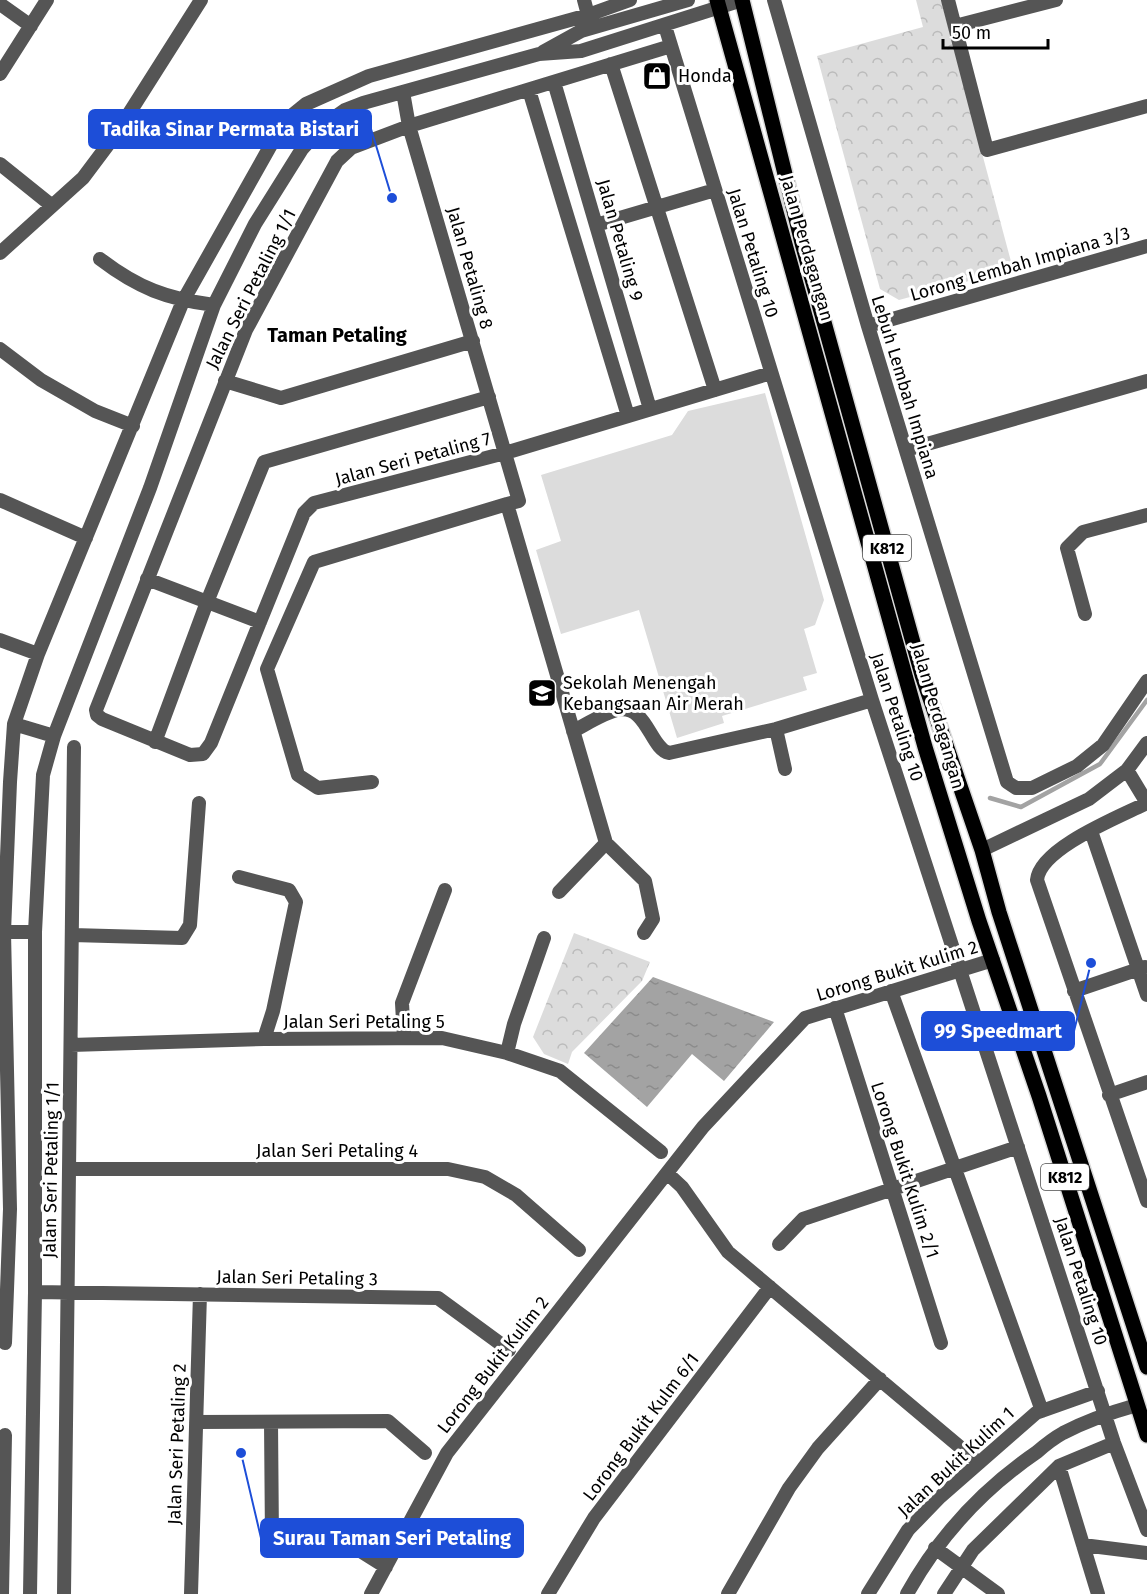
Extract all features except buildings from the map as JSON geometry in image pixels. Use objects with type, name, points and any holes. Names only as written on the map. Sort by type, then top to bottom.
[{"type":"main road","name":"Jalan Perdagangan","points":[[742,0],[802,243],[922,675],[982,850],[999,912],[1147,1367]]},
{"type":"main road","name":"Jalan Perdagangan","points":[[718,4],[925,747],[1147,1435]]},
{"type":"street","points":[[0,74],[47,0]]},
{"type":"street","points":[[0,253],[82,178],[116,134],[201,0]]},
{"type":"street","points":[[584,0],[588,15]]},
{"type":"street","points":[[5,1343],[2,932],[14,724],[39,654],[183,301],[272,143],[290,117],[306,104],[369,76],[588,15],[630,0]]},
{"type":"street","points":[[539,54],[581,32],[652,6],[688,0]]},
{"type":"street","points":[[30,1594],[35,1292],[35,932],[43,775],[54,736],[150,488],[214,305],[255,224],[302,149],[325,124],[345,110],[539,54],[581,51],[665,26],[718,4],[742,0]]},
{"type":"street","name":"Lebuh Lembah Impiana","points":[[774,0],[868,326],[1007,782],[1016,788],[1032,788],[1077,766],[1103,745],[1147,681]]},
{"type":"street","points":[[948,0],[987,150],[1147,106]]},
{"type":"street","points":[[955,26],[1056,0]]},
{"type":"street","points":[[0,4],[31,26]]},
{"type":"street","name":"Jalan Petaling 10","points":[[665,26],[872,700],[1114,1443],[1147,1530]]},
{"type":"street","name":"Jalan Seri Petaling 1/1","points":[[211,743],[207,750],[198,756],[190,755],[102,719],[97,715],[96,710],[246,330],[337,161],[351,148],[410,126],[671,46]]},
{"type":"street","points":[[611,64],[715,390]]},
{"type":"street","name":"Jalan Petaling 9","points":[[554,82],[650,409]]},
{"type":"street","points":[[529,90],[628,416]]},
{"type":"street","name":"Jalan Petaling 8","points":[[403,92],[410,126],[519,501],[507,504]]},
{"type":"street","points":[[0,164],[51,205]]},
{"type":"street","points":[[596,225],[715,190]]},
{"type":"street","name":"Lorong Lembah Impiana 3/3","points":[[868,326],[1147,246]]},
{"type":"street","points":[[100,259],[133,283],[159,294],[183,301],[214,305]]},
{"type":"street","points":[[225,381],[281,398],[473,341]]},
{"type":"street","points":[[0,349],[50,385],[95,411],[133,426]]},
{"type":"street","name":"Jalan Seri Petaling 7","points":[[211,743],[303,513],[314,503],[505,453],[771,373]]},
{"type":"street","points":[[906,450],[1147,381]]},
{"type":"street","points":[[155,741],[207,602],[264,462],[489,397]]},
{"type":"street","points":[[0,500],[86,538]]},
{"type":"street","points":[[372,782],[318,788],[298,775],[267,669],[314,562],[507,504],[606,843],[645,881],[653,919],[644,933]]},
{"type":"street","points":[[1085,614],[1067,548],[1083,532],[1147,515]]},
{"type":"street","points":[[147,579],[260,622]]},
{"type":"street","points":[[0,640],[39,654]]},
{"type":"street","points":[[573,731],[618,710],[632,712],[643,720],[659,747],[669,753],[776,729],[872,700]]},
{"type":"street","points":[[14,724],[54,736]]},
{"type":"street","points":[[776,729],[785,769]]},
{"type":"street","points":[[982,850],[1089,799],[1127,770],[1147,743]]},
{"type":"street","name":"Jalan Seri Petaling 1/1","points":[[64,1594],[74,747]]},
{"type":"street","points":[[1127,770],[1147,803],[1056,851],[1038,872],[1037,880],[1147,1201]]},
{"type":"street","points":[[72,935],[182,938],[190,925],[199,803]]},
{"type":"street","points":[[1091,831],[1143,968],[1147,995]]},
{"type":"street","points":[[559,892],[606,843]]},
{"type":"street","points":[[239,877],[289,890],[296,902],[273,1011],[264,1039]]},
{"type":"street","points":[[404,1038],[402,1003],[445,890]]},
{"type":"street","points":[[2,932],[35,932]]},
{"type":"street","points":[[507,1053],[514,1024],[544,938]]},
{"type":"street","name":"Lorong Bukit Kulim 2","points":[[371,1594],[447,1453],[703,1127],[805,1018],[993,960]]},
{"type":"street","points":[[1074,991],[1143,968]]},
{"type":"street","points":[[891,991],[1042,1411]]},
{"type":"street","name":"Lorong Bukit Kulim 2/1","points":[[835,1008],[941,1343]]},
{"type":"street","name":"Jalan Seri Petaling 5","points":[[70,1046],[264,1039],[442,1038],[507,1053],[560,1071],[661,1152]]},
{"type":"street","points":[[1109,1095],[1147,1082]]},
{"type":"street","points":[[779,1244],[803,1219],[1018,1148]]},
{"type":"street","name":"Jalan Seri Petaling 4","points":[[69,1169],[448,1169],[485,1177],[516,1195],[579,1250]]},
{"type":"street","points":[[667,1173],[682,1187],[728,1252],[979,1463]]},
{"type":"street","name":"Lorong Bukit Kulm 6/1","points":[[548,1594],[594,1518],[770,1287]]},
{"type":"street","name":"Jalan Seri Petaling 3","points":[[35,1292],[438,1298],[509,1350]]},
{"type":"street","name":"Jalan Seri Petaling 2","points":[[191,1594],[200,1294]]},
{"type":"street","points":[[728,1594],[789,1488],[818,1448],[880,1379]]},
{"type":"street","name":"Jalan Bukit Kulim 1","points":[[868,1594],[908,1530],[940,1497],[1036,1413],[1098,1391]]},
{"type":"street","points":[[907,1594],[935,1548],[959,1520],[1006,1473],[1062,1434],[1105,1415],[1137,1405]]},
{"type":"street","points":[[196,1422],[388,1422],[425,1453]]},
{"type":"street","points":[[271,1422],[272,1540],[277,1543],[343,1540],[386,1567]]},
{"type":"street","points":[[2,1594],[4,1435]]},
{"type":"street","points":[[944,1594],[961,1566],[981,1542],[1059,1466],[1114,1443]]},
{"type":"street","points":[[1059,1466],[1098,1594]]},
{"type":"street","points":[[1083,1545],[1147,1553]]},
{"type":"street","points":[[935,1548],[998,1594]]},
{"type":"green space","points":[[916,0],[941,0],[1013,269],[899,300],[880,289],[817,56],[923,27]]},
{"type":"green space","points":[[765,393],[824,600],[815,625],[804,629],[817,673],[803,677],[807,690],[722,716],[724,723],[677,738],[639,610],[561,634],[536,550],[561,541],[541,475],[672,435],[688,411]]},
{"type":"green space","points":[[574,933],[650,962],[642,981],[572,1052],[568,1064],[544,1054],[533,1037]]},
{"type":"water","points":[[653,977],[774,1022],[724,1081],[692,1054],[647,1107],[584,1053]]},
{"type":"waterway","points":[[990,798],[1021,807],[1100,764],[1147,700]]},
{"type":"place","name":"Honda","points":[[657,76]]},
{"type":"place","name":"Tadika Sinar Permata Bistari","points":[[392,198]]},
{"type":"place","name":"Sekolah Menengah Kebangsaan Air Merah","points":[[542,693]]},
{"type":"place","name":"99 Speedmart","points":[[1091,963]]},
{"type":"place","name":"Surau Taman Seri Petaling","points":[[241,1453]]},
{"type":"district","name":"Taman Petaling","points":[[337,335]]}]
